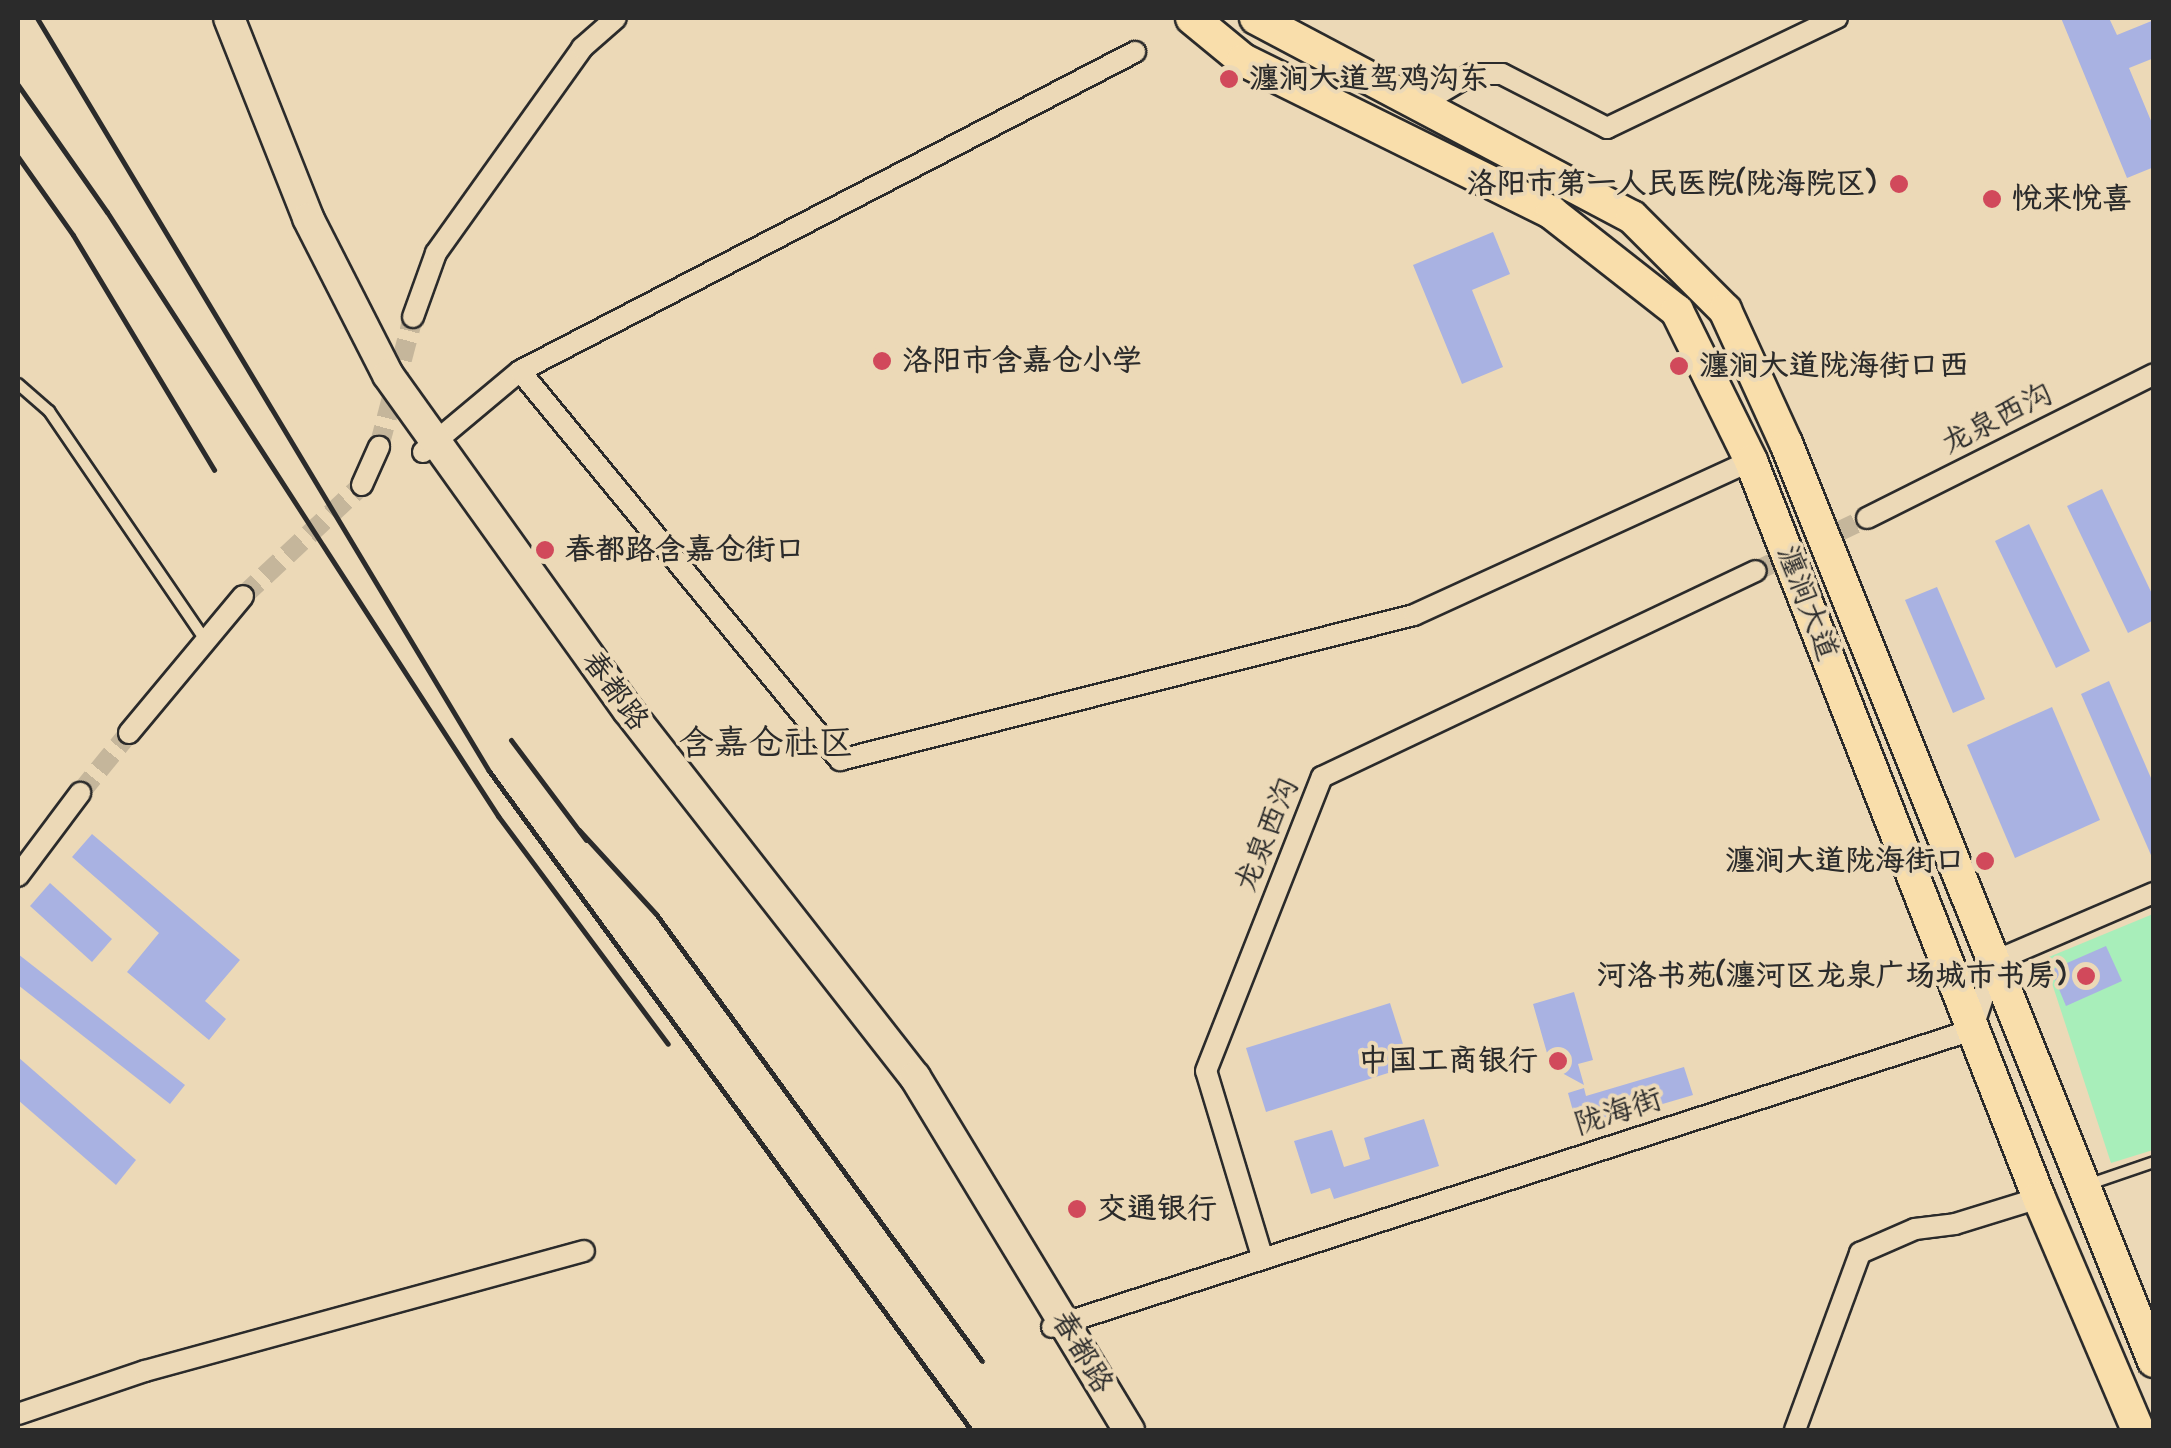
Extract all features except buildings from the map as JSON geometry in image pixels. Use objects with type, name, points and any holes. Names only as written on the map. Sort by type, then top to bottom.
[{"type":"main road","name":"春都路","points":[[211,18],[293,225],[374,384],[429,447],[914,1077],[1056,1324],[1110,1430]]},
{"type":"main road","name":"春都路","points":[[229,18],[308,218],[429,447]]},
{"type":"main road","name":"瀍涧大道","points":[[1192,18],[1243,60],[1552,212],[1677,311],[1751,461],[2039,1198],[2138,1430]]},
{"type":"main road","name":"瀍涧大道","points":[[1256,18],[1632,217],[1725,310],[1786,442],[2154,1362]]},
{"type":"main road","name":"春都路","points":[[1056,1324],[1129,1430]]},
{"type":"street","points":[[413,317],[436,253],[582,48],[616,18]]},
{"type":"street","points":[[1418,106],[1472,74],[1502,74],[1608,128],[1838,18]]},
{"type":"street","points":[[429,447],[520,370],[1135,52]]},
{"type":"street","points":[[520,370],[840,760],[1414,616],[1751,461]]},
{"type":"street","name":"龙泉西沟","points":[[1867,518],[2154,374]]},
{"type":"street","points":[[362,485],[379,447]]},
{"type":"street","name":"龙泉西沟","points":[[1262,1256],[1206,1071],[1322,776],[1756,571]]},
{"type":"street","points":[[128,733],[242,596]]},
{"type":"street","points":[[18,876],[80,793]]},
{"type":"street","points":[[1972,1030],[1995,960],[2154,892]]},
{"type":"street","name":"陇海街","points":[[1056,1324],[1972,1030]]},
{"type":"street","points":[[1795,1430],[1860,1253],[1915,1229],[2039,1198]]},
{"type":"street","points":[[18,1414],[145,1371],[584,1251]]},
{"type":"lane","points":[[18,384],[49,411],[205,641]]},
{"type":"lane","points":[[2086,1185],[2154,1162]]},
{"type":"green space","points":[[2153,914],[2153,1150],[2111,1163],[2044,959]]},
{"type":"tunnel","points":[[379,447],[413,317]]},
{"type":"tunnel","points":[[243,596],[362,485]]},
{"type":"tunnel","points":[[1756,571],[1867,518]]},
{"type":"tunnel","points":[[80,793],[129,733]]},
{"type":"railway","points":[[37,18],[489,771],[971,1430]]},
{"type":"railway","points":[[18,85],[107,212],[498,816],[668,1044]]},
{"type":"railway","points":[[18,157],[73,235],[214,470]]},
{"type":"railway","points":[[511,740],[586,840]]},
{"type":"railway","points":[[579,830],[656,914],[982,1361]]},
{"type":"place","name":"瀍涧大道驾鸡沟东","points":[[1229,79]]},
{"type":"place","name":"洛阳市第一人民医院(陇海院区)","points":[[1899,184]]},
{"type":"place","name":"悦来悦喜","points":[[1992,199]]},
{"type":"place","name":"洛阳市含嘉仓小学","points":[[882,361]]},
{"type":"place","name":"瀍涧大道陇海街口西","points":[[1679,366]]},
{"type":"place","name":"春都路含嘉仓街口","points":[[545,550]]},
{"type":"place","name":"瀍涧大道陇海街口","points":[[1985,861]]},
{"type":"place","name":"河洛书苑(瀍河区龙泉广场城市书房)","points":[[2086,976]]},
{"type":"place","name":"中国工商银行","points":[[1558,1061]]},
{"type":"place","name":"交通银行","points":[[1077,1209]]},
{"type":"district","name":"含嘉仓社区","points":[[766,744]]}]
